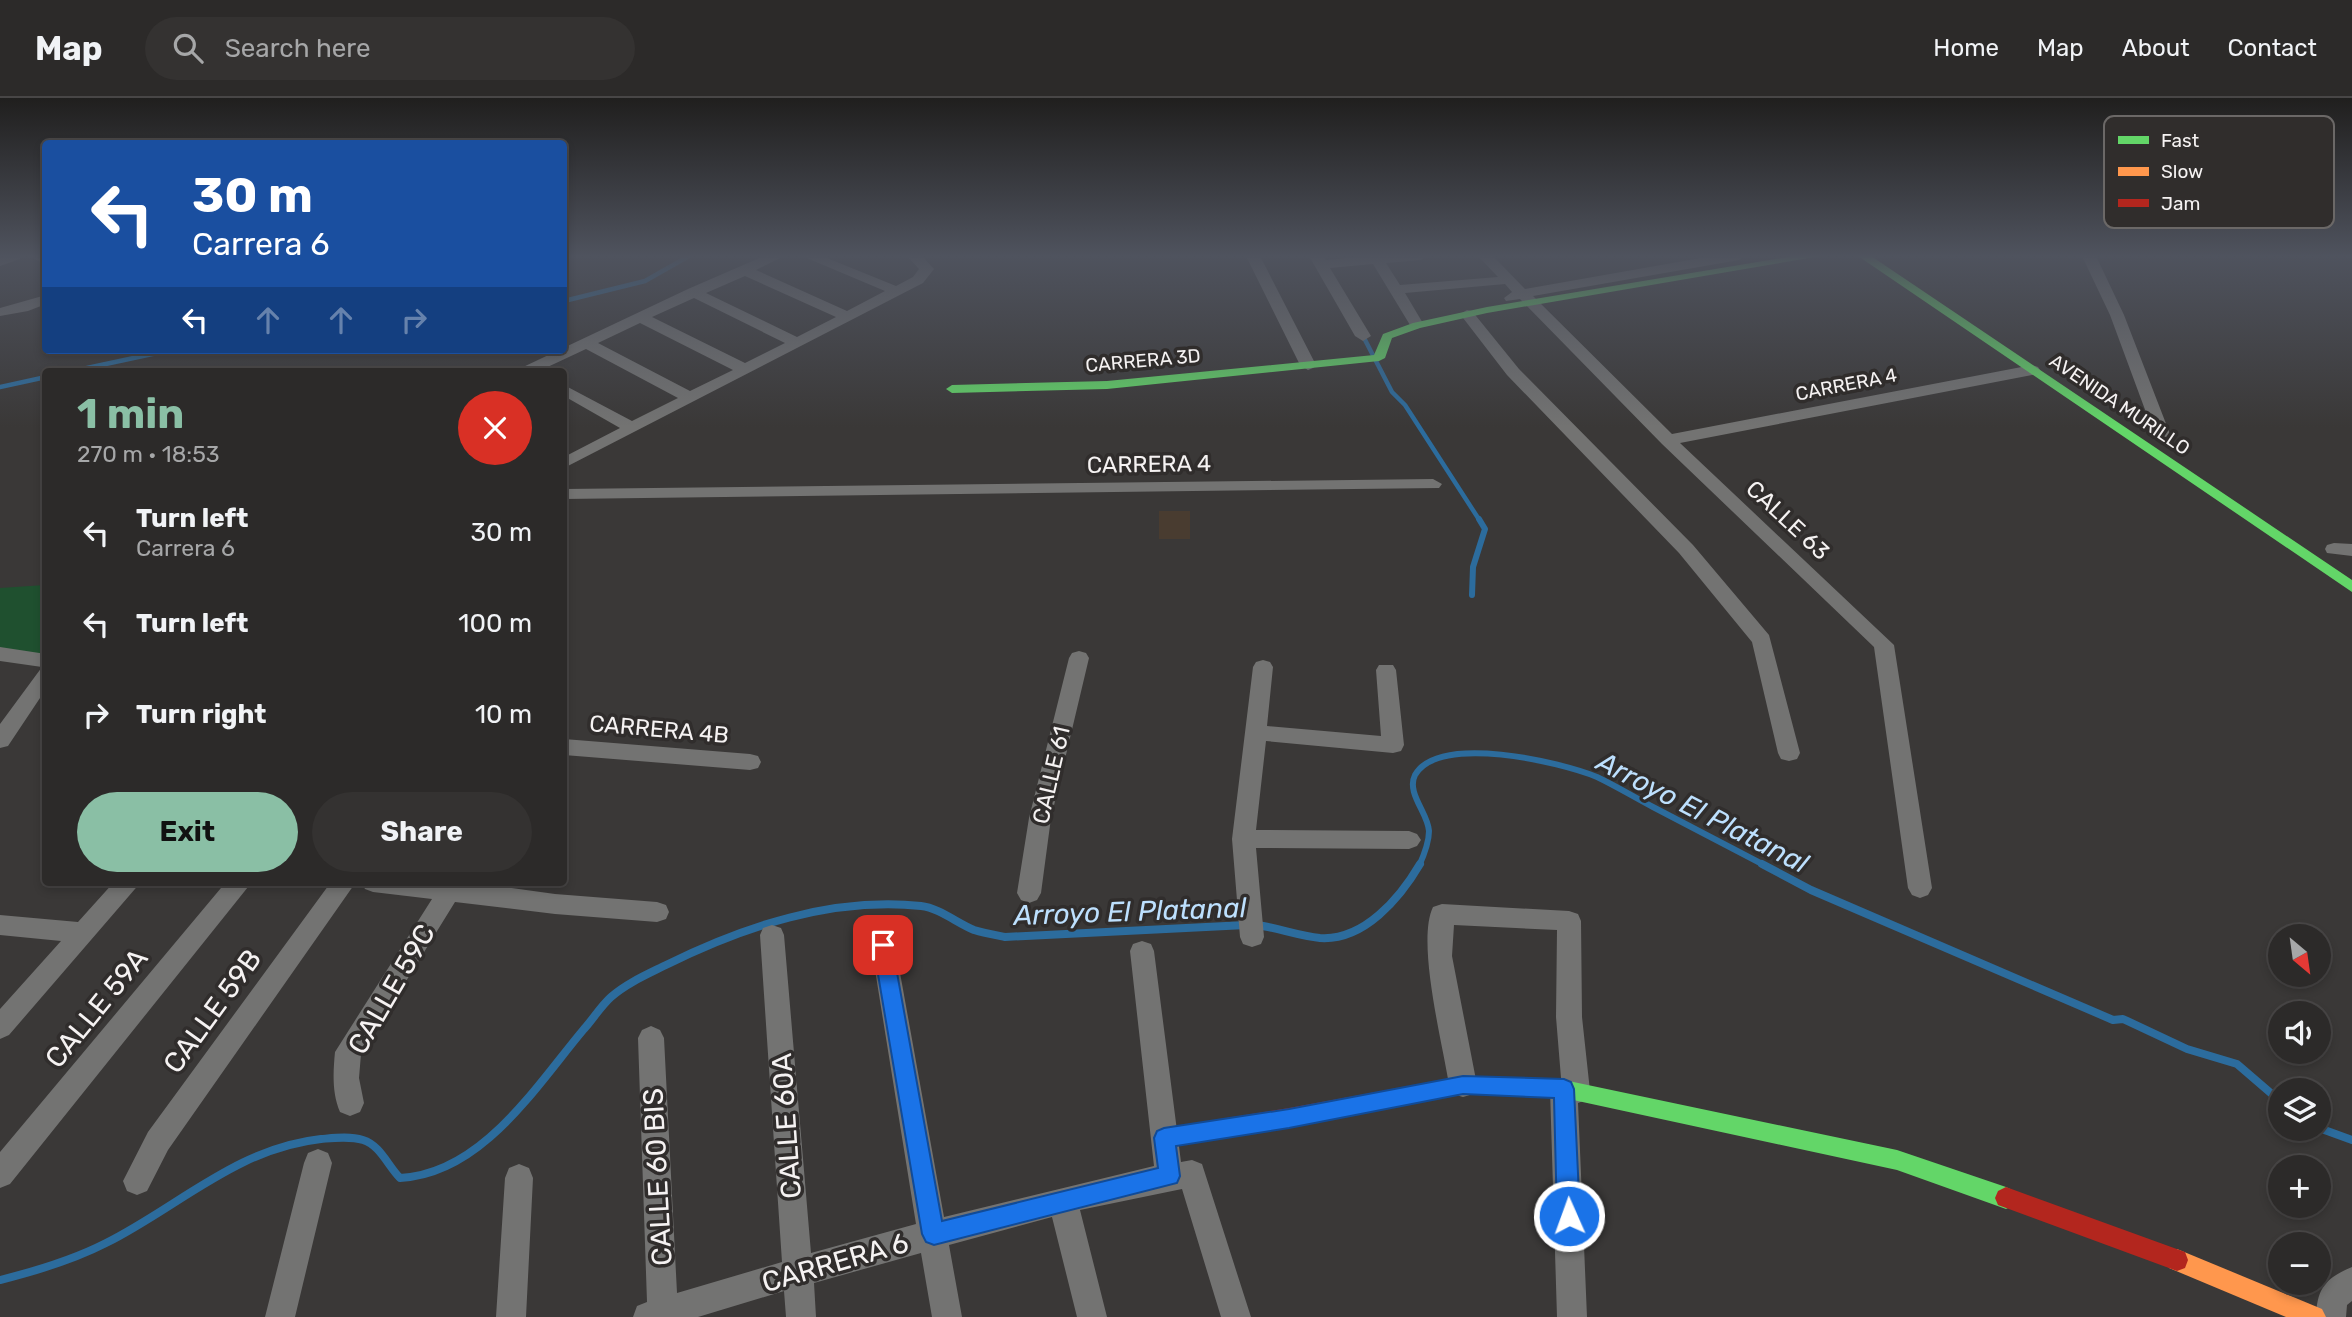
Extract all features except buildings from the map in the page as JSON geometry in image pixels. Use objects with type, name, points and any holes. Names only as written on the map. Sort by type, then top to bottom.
[{"type":"street","points":[[567,351],[649,313]]},
{"type":"street","points":[[736,313],[796,342]]},
{"type":"street","points":[[839,313],[848,317]]},
{"type":"street","points":[[567,459],[856,313]]},
{"type":"street","points":[[1281,313],[1308,365]]},
{"type":"street","points":[[1349,313],[1363,336]]},
{"type":"street","points":[[1410,313],[1417,325],[1472,313]]},
{"type":"street","name":"CALLE 63","points":[[1539,313],[1668,440],[1884,645],[1920,888]]},
{"type":"street","name":"AVENIDA MURILLO","points":[[1947,313],[2352,587]]},
{"type":"street","points":[[2115,313],[2167,437]]},
{"type":"street","points":[[1466,314],[1513,372],[1686,549],[1762,639],[1789,753]]},
{"type":"street","points":[[640,317],[744,369]]},
{"type":"street","name":"CARRERA 3D","points":[[952,389],[1087,386],[1375,358],[1387,336],[1417,325]]},
{"type":"street","points":[[585,342],[688,397]]},
{"type":"street","points":[[534,368],[561,354]]},
{"type":"street","name":"CARRERA 4","points":[[1668,440],[2032,370]]},
{"type":"street","points":[[567,392],[631,427]]},
{"type":"street","name":"AVENIDA MURILLO","points":[[2139,419],[2167,437]]},
{"type":"street","name":"CARRERA 4","points":[[567,494],[1433,484]]},
{"type":"street","points":[[2337,547],[2352,561]]},
{"type":"street","points":[[0,654],[42,660]]},
{"type":"street","name":"CALLE 61","points":[[1029,893],[1040,818],[1079,658]]},
{"type":"street","points":[[1251,925],[1244,839],[1264,667]]},
{"type":"street","points":[[1258,733],[1393,745],[1386,670]]},
{"type":"street","points":[[0,740],[42,679]]},
{"type":"street","name":"CARRERA 4B","points":[[567,747],[750,762]]},
{"type":"street","points":[[1244,839],[1409,840]]},
{"type":"street","points":[[0,1027],[125,886]]},
{"type":"street","name":"CALLE 59A","points":[[0,1174],[237,886]]},
{"type":"street","name":"CALLE 59B","points":[[137,1181],[158,1141],[341,886]]},
{"type":"street","points":[[452,887],[657,912]]},
{"type":"street","name":"CALLE 59C","points":[[350,1103],[346,1079],[348,1052],[452,887]]},
{"type":"street","points":[[1463,1085],[1440,956],[1442,914],[1569,921],[1572,1317]]},
{"type":"street","points":[[0,926],[84,933]]},
{"type":"street","name":"CALLE 60A","points":[[772,935],[801,1317]]},
{"type":"street","points":[[883,945],[947,1317]]},
{"type":"street","points":[[1142,951],[1164,1138],[1236,1317]]},
{"type":"street","name":"CALLE 60 BIS","points":[[651,1038],[658,1315]]},
{"type":"street","points":[[1164,1138],[1289,1118],[1463,1085],[1570,1090],[1898,1160],[2151,1250],[2314,1317]]},
{"type":"street","points":[[280,1317],[318,1163]]},
{"type":"street","name":"CARRERA 6","points":[[658,1315],[796,1271],[1063,1201],[1180,1175]]},
{"type":"street","points":[[511,1317],[519,1178]]},
{"type":"street","points":[[1063,1201],[1092,1317]]},
{"type":"street","points":[[2331,1317],[2332,1298],[2352,1282]]},
{"type":"shaded area","points":[[1159,511],[1190,511],[1190,539],[1159,539]]},
{"type":"green space","points":[[42,585],[42,655],[0,651],[0,588]]},
{"type":"waterway","points":[[1363,336],[1392,392],[1405,405],[1480,521]]},
{"type":"waterway","points":[[87,368],[152,354]]},
{"type":"waterway","points":[[0,387],[42,378]]},
{"type":"waterway","points":[[1472,595],[1473,567],[1485,529],[1479,519]]},
{"type":"waterway","name":"Arroyo El Platanal","points":[[1419,865],[1429,831],[1413,789],[1415,775],[1428,762],[1448,755],[1473,753],[1556,764],[1597,777],[1766,866]]},
{"type":"waterway","name":"Arroyo El Platanal","points":[[1762,864],[1811,890],[2113,1020],[2123,1019],[2187,1049],[2237,1064],[2268,1091]]},
{"type":"waterway","name":"Arroyo El Platanal","points":[[1257,925],[1320,938],[1351,932],[1379,915],[1402,890],[1419,865]]},
{"type":"waterway","name":"Arroyo El Platanal","points":[[0,1280],[54,1265],[93,1249],[132,1229],[235,1166],[291,1145],[321,1139],[363,1140],[379,1151],[400,1178],[429,1173],[457,1161],[482,1144],[505,1123],[617,992],[645,975],[696,951],[758,927],[822,910],[888,904],[928,907],[974,930],[1005,937],[1246,925]]},
{"type":"waterway","name":"Arroyo El Platanal","points":[[2331,1132],[2352,1140]]},
{"type":"traffic: fast","points":[[952,389],[1107,385],[1379,358],[1387,336],[1417,325],[1474,313]]},
{"type":"traffic: fast","points":[[1947,313],[2352,587]]},
{"type":"traffic: fast","points":[[1490,1086],[1564,1089],[1897,1160],[2006,1198]]},
{"type":"traffic: slow","points":[[2177,1260],[2314,1317]]},
{"type":"traffic: jam","points":[[1164,1138],[1289,1118],[1463,1085],[1490,1086]]},
{"type":"traffic: jam","points":[[2006,1198],[2177,1260]]},
{"type":"route","points":[[883,945],[934,1234],[1169,1176],[1164,1138],[1289,1118],[1463,1085],[1564,1089],[1569,1216]]}]
